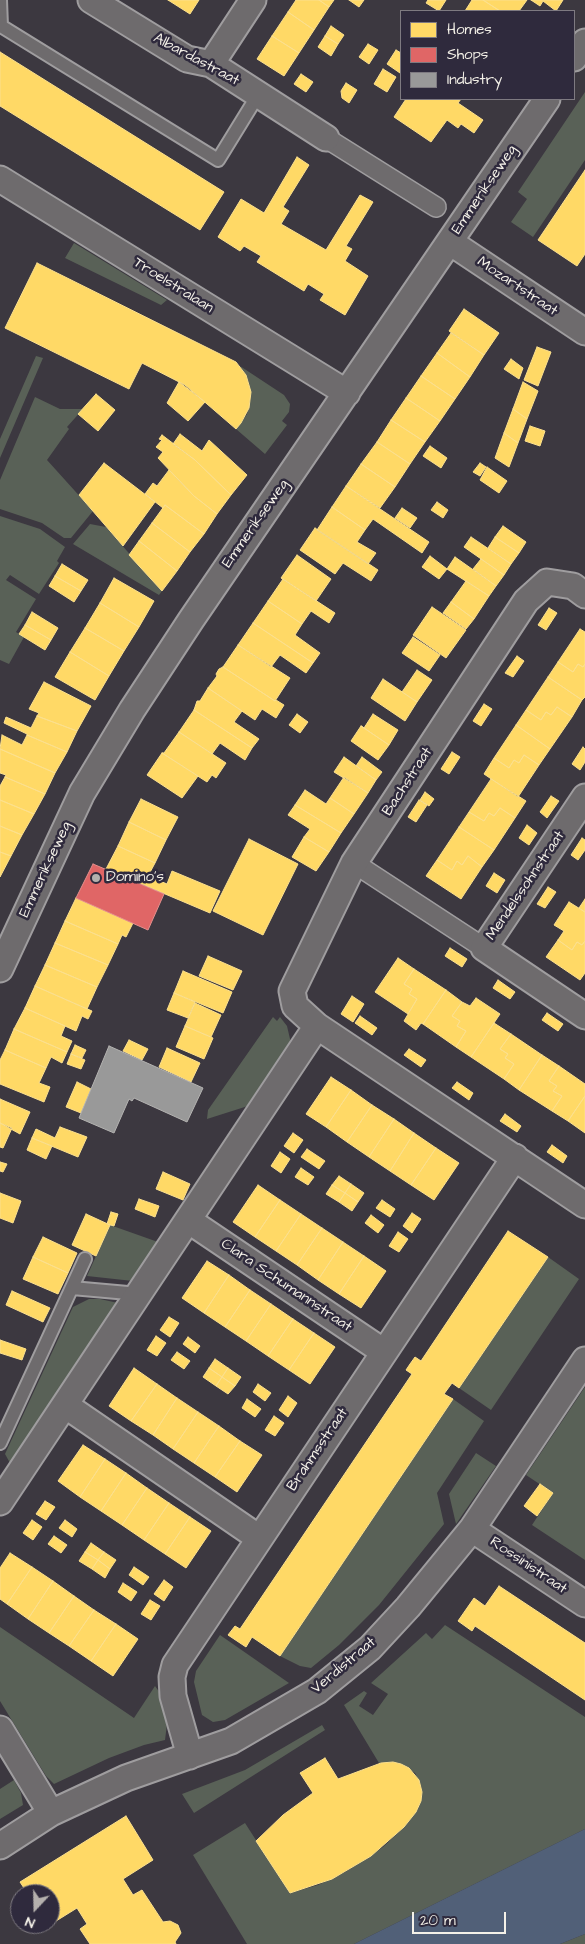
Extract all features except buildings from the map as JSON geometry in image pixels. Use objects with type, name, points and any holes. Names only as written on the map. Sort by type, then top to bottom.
[{"type":"street","name":"Albardastraat","points":[[91,0],[188,60],[211,64],[326,138]]},
{"type":"street","points":[[211,64],[253,0]]},
{"type":"street","points":[[575,57],[585,42]]},
{"type":"street","name":"Emmerikseweg","points":[[0,969],[10,923],[82,794],[132,710],[191,620],[546,100]]},
{"type":"street","points":[[326,138],[436,207]]},
{"type":"street","name":"Troelstralaan","points":[[0,179],[347,393]]},
{"type":"street","name":"Mozartstraat","points":[[450,242],[585,332]]},
{"type":"street","name":"Bachstraat","points":[[318,1026],[295,1006],[292,991],[354,863],[526,601],[547,582],[573,586],[585,595]]},
{"type":"street","name":"Mendelssohnstraat","points":[[585,798],[484,948],[585,1016]]},
{"type":"street","points":[[354,863],[484,948]]},
{"type":"street","points":[[3,1490],[64,1405],[318,1026],[585,1205]]},
{"type":"street","name":"Brahmsstraat","points":[[190,1756],[173,1696],[172,1677],[176,1665],[515,1157]]},
{"type":"street","name":"Clara Schumannstraat","points":[[188,1220],[384,1352]]},
{"type":"street","name":"Verdistraat","points":[[0,1846],[51,1813],[126,1778],[231,1741],[311,1695],[370,1648],[402,1614],[472,1529],[585,1360]]},
{"type":"street","points":[[64,1405],[259,1538]]},
{"type":"street","name":"Rossinistraat","points":[[472,1529],[585,1604]]},
{"type":"street","points":[[0,1728],[51,1813]]},
{"type":"lane","points":[[0,0],[0,26],[218,160],[258,94]]},
{"type":"lane","points":[[0,1443],[85,1259]]},
{"type":"lane","points":[[72,1288],[138,1294]]},
{"type":"shaded area","points":[[585,92],[585,160],[533,237],[511,222],[527,199],[518,192]]},
{"type":"shaded area","points":[[74,243],[167,300],[161,305],[65,258]]},
{"type":"shaded area","points":[[36,356],[43,358],[0,458],[0,439]]},
{"type":"shaded area","points":[[240,366],[284,395],[290,404],[289,412],[282,421],[287,425],[265,454],[236,429],[247,414],[251,397],[248,381]]},
{"type":"shaded area","points":[[35,397],[60,409],[83,409],[67,427],[69,429],[47,460],[93,511],[71,538],[64,538],[42,523],[0,509],[0,480]]},
{"type":"shaded area","points":[[0,516],[40,529],[65,547],[57,561],[59,563],[39,594],[10,575],[6,580],[36,599],[16,632],[24,637],[9,664],[0,660]]},
{"type":"shaded area","points":[[90,524],[106,527],[162,591],[159,595],[73,544]]},
{"type":"shaded area","points":[[273,1017],[277,1021],[280,1017],[287,1026],[290,1045],[251,1105],[207,1119],[208,1110]]},
{"type":"shaded area","points":[[110,1225],[158,1242],[133,1281],[87,1276]]},
{"type":"shaded area","points":[[548,1257],[579,1279],[491,1410],[459,1388]]},
{"type":"shaded area","points":[[89,1299],[100,1299],[118,1303],[10,1463],[5,1454],[73,1307]]},
{"type":"shaded area","points":[[585,1387],[585,1560],[532,1525],[553,1493],[526,1475]]},
{"type":"shaded area","points":[[453,1399],[484,1421],[437,1493],[444,1524],[379,1605],[339,1645],[311,1668],[300,1666],[280,1656]]},
{"type":"shaded area","points":[[476,1453],[496,1466],[456,1524],[449,1494]]},
{"type":"shaded area","points":[[445,1625],[585,1717],[585,1829],[354,1944],[247,1944],[193,1855],[245,1823],[290,1893],[318,1885],[345,1872],[383,1847],[404,1827],[418,1809],[422,1797],[420,1784],[415,1773],[401,1764],[393,1762],[379,1763],[344,1705],[364,1691],[367,1693],[359,1706],[373,1715],[388,1694],[371,1683],[426,1633],[432,1639]]},
{"type":"shaded area","points":[[0,1627],[134,1718],[155,1686],[160,1693],[167,1724],[165,1740],[144,1745],[109,1758],[54,1784],[46,1776],[0,1701]]},
{"type":"shaded area","points":[[220,1635],[289,1683],[225,1720],[213,1722],[202,1715],[194,1682],[196,1671]]},
{"type":"shaded area","points":[[322,1725],[325,1730],[194,1813],[182,1794],[245,1770]]},
{"type":"shaded area","points":[[14,1780],[21,1793],[23,1805],[0,1819],[0,1789]]},
{"type":"shaded area","points":[[585,1934],[585,1944],[560,1944]]},
{"type":"water","points":[[585,1829],[585,1934],[560,1944],[354,1944]]},
{"type":"place","name":"Domino's","points":[[96,878]]}]
